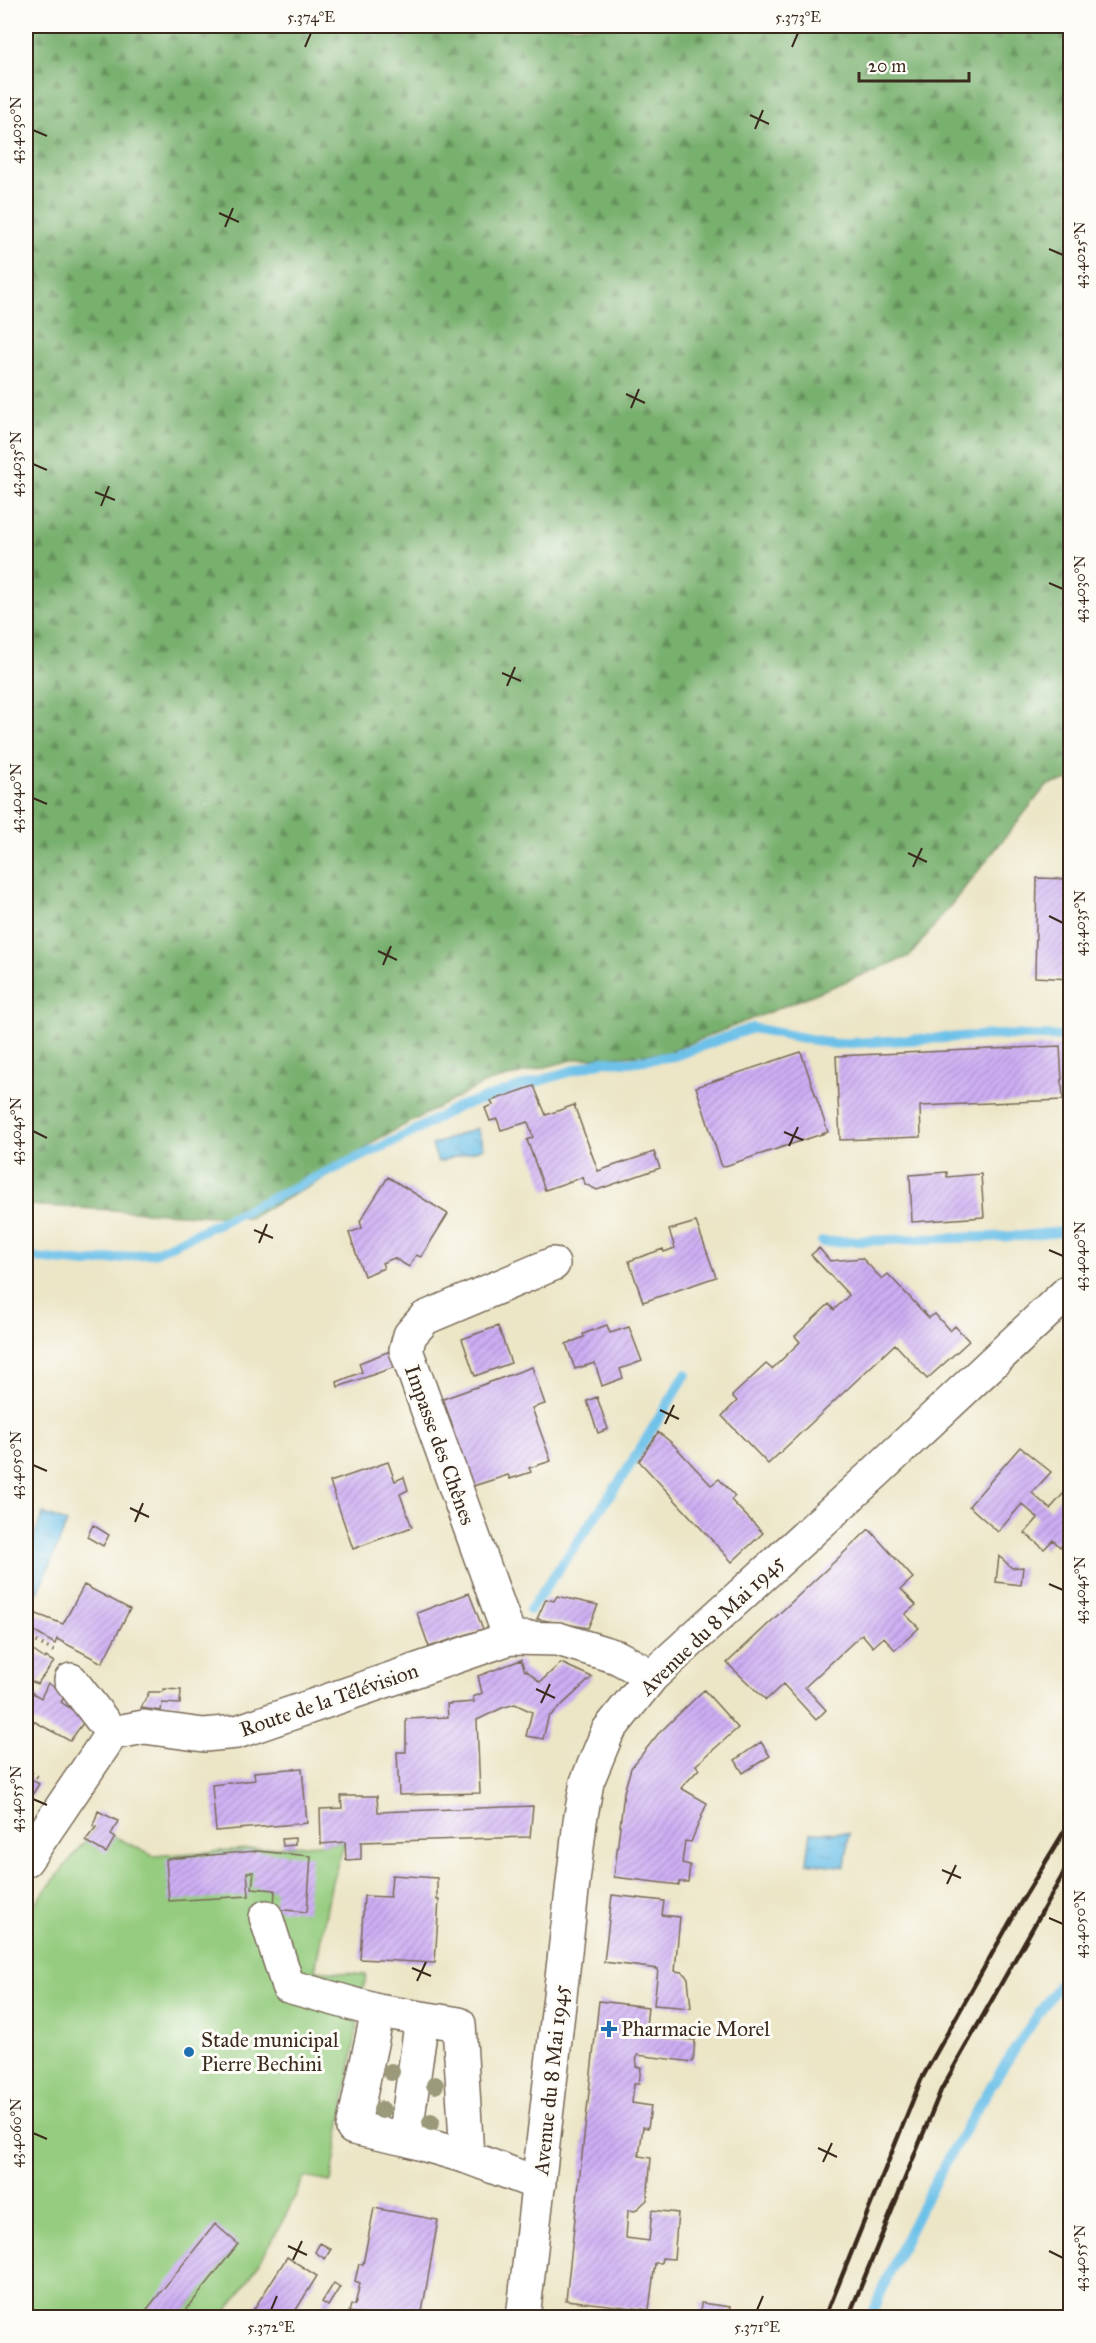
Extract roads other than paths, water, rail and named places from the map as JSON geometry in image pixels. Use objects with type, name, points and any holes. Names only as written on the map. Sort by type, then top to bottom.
[{"type":"street","name":"Impasse des Chênes","points":[[510,1638],[406,1350],[410,1335],[425,1318],[553,1264]]},
{"type":"street","name":"Avenue du 8 Mai 1945","points":[[523,2318],[580,1821],[588,1782],[608,1731],[652,1676],[1071,1290]]},
{"type":"street","name":"Route de la Télévision","points":[[112,1733],[144,1727],[204,1736],[237,1732],[510,1638],[558,1639],[617,1656],[652,1676]]},
{"type":"street","points":[[26,1860],[112,1733],[71,1680]]},
{"type":"street","points":[[266,1917],[288,1986],[378,2012],[459,2024],[468,2157]]},
{"type":"street","points":[[378,2012],[353,2128],[405,2139],[468,2157],[539,2184]]},
{"type":"street","points":[[405,2139],[422,2018]]},
{"type":"water","points":[[477,1128],[484,1148],[438,1162],[432,1145]]},
{"type":"water","points":[[43,1513],[67,1523],[38,1593],[26,1588],[26,1556]]},
{"type":"water","points":[[811,1832],[849,1833],[845,1867],[807,1862]]},
{"type":"waterway","points":[[26,1257],[87,1263],[156,1252],[411,1133],[457,1107],[603,1061],[629,1062],[674,1056],[752,1028],[835,1044],[996,1035],[1070,1037]]},
{"type":"waterway","points":[[822,1242],[1022,1236],[1070,1231]]},
{"type":"waterway","points":[[530,1610],[624,1475],[686,1374]]},
{"type":"waterway","points":[[871,2318],[905,2239],[945,2164],[1008,2059],[1070,1970]]},
{"type":"railway","points":[[825,2318],[921,2080],[1020,1904],[1070,1822]]},
{"type":"railway","points":[[848,2318],[941,2090],[1070,1862]]},
{"type":"place","name":"Pharmacie Morel","points":[[609,2029]]},
{"type":"place","name":"Stade municipal Pierre Bechini","points":[[189,2052]]}]
